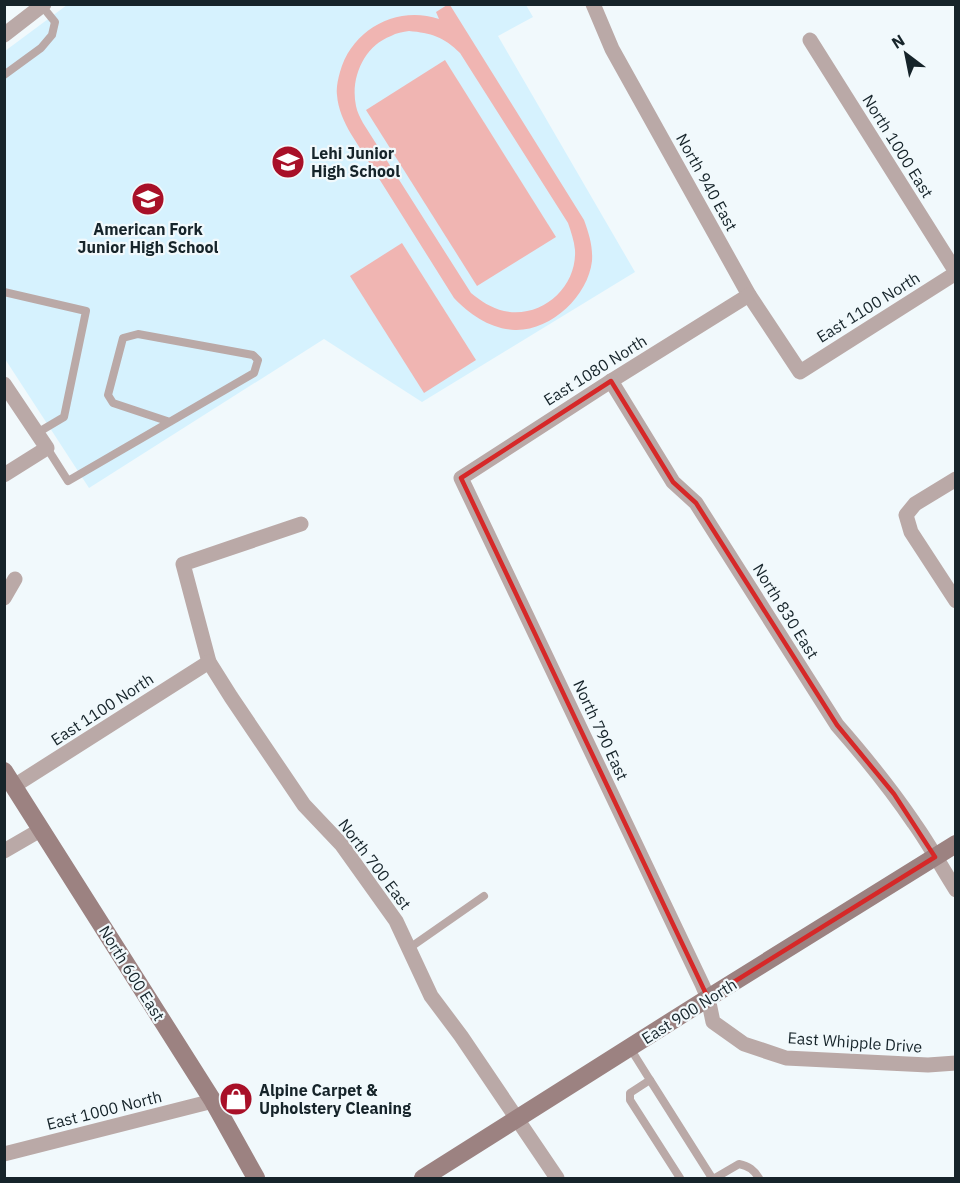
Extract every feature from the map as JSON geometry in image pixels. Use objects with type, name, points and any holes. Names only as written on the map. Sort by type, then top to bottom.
[{"type":"street","name":"North 940 East","points":[[593,4],[612,49],[749,295],[800,372]]},
{"type":"street","points":[[4,35],[43,5]]},
{"type":"street","name":"North 1000 East","points":[[810,40],[956,273]]},
{"type":"street","name":"East 1100 North","points":[[800,372],[956,273]]},
{"type":"street","name":"East 1080 North","points":[[461,478],[749,295]]},
{"type":"street","name":"North 830 East","points":[[611,381],[673,482],[696,503],[837,725],[894,794],[956,890]]},
{"type":"street","points":[[4,384],[47,448],[4,476]]},
{"type":"street","name":"North 790 East","points":[[461,478],[708,998]]},
{"type":"street","points":[[956,479],[915,504],[906,515],[911,532],[956,601]]},
{"type":"street","name":"North 700 East","points":[[301,524],[183,564],[209,662],[304,805],[341,844],[396,921],[431,996],[461,1036],[557,1179]]},
{"type":"street","points":[[4,597],[15,579]]},
{"type":"street","name":"East 1100 North","points":[[9,778],[209,662]]},
{"type":"street","name":"North 600 East","points":[[9,778],[213,1101],[256,1179]]},
{"type":"street","points":[[4,851],[42,829]]},
{"type":"street","name":"East 900 North","points":[[423,1179],[956,844]]},
{"type":"street","name":"East Whipple Drive","points":[[708,998],[713,1022],[744,1044],[786,1058],[928,1065],[956,1064]]},
{"type":"street","name":"East 1000 North","points":[[4,1155],[213,1101]]},
{"type":"lane","points":[[4,75],[41,48],[52,35],[55,22],[43,5]]},
{"type":"lane","points":[[4,292],[87,311],[64,417],[37,433]]},
{"type":"lane","points":[[47,448],[68,481],[170,422],[254,373],[258,360],[253,355],[138,334],[123,338],[108,395],[113,403],[170,422]]},
{"type":"lane","points":[[408,949],[484,896]]},
{"type":"lane","points":[[630,1048],[714,1179],[739,1164],[754,1170],[759,1179]]},
{"type":"lane","points":[[650,1080],[630,1093],[630,1100],[680,1179]]},
{"type":"highlighted area","points":[[611,381],[673,482],[696,503],[837,725],[894,794],[935,857],[708,998],[461,478]]},
{"type":"shaded area","name":"Lehi Junior High School","points":[[67,5],[526,5],[533,17],[498,36],[635,272],[422,402],[324,339],[89,488],[5,359],[5,51]]},
{"type":"shaded area","points":[[450,5],[584,220],[592,250],[589,274],[583,287],[566,309],[542,325],[515,330],[498,327],[474,315],[454,298],[351,134],[340,110],[337,86],[340,72],[355,44],[378,24],[392,18],[423,15],[439,19],[436,12]],"holes":[[[409,31],[443,40],[460,53],[568,223],[575,246],[574,264],[563,288],[543,305],[531,310],[504,311],[486,304],[471,293],[363,123],[356,108],[355,95],[357,74],[361,64],[366,55],[381,41]]]},
{"type":"shaded area","points":[[445,60],[556,237],[477,286],[366,110]]},
{"type":"shaded area","points":[[402,243],[476,360],[424,393],[350,276]]},
{"type":"place","name":"Lehi Junior High School","points":[[288,162]]},
{"type":"place","name":"American Fork Junior High School","points":[[148,199]]},
{"type":"place","name":"Alpine Carpet & Upholstery Cleaning","points":[[236,1099]]}]
